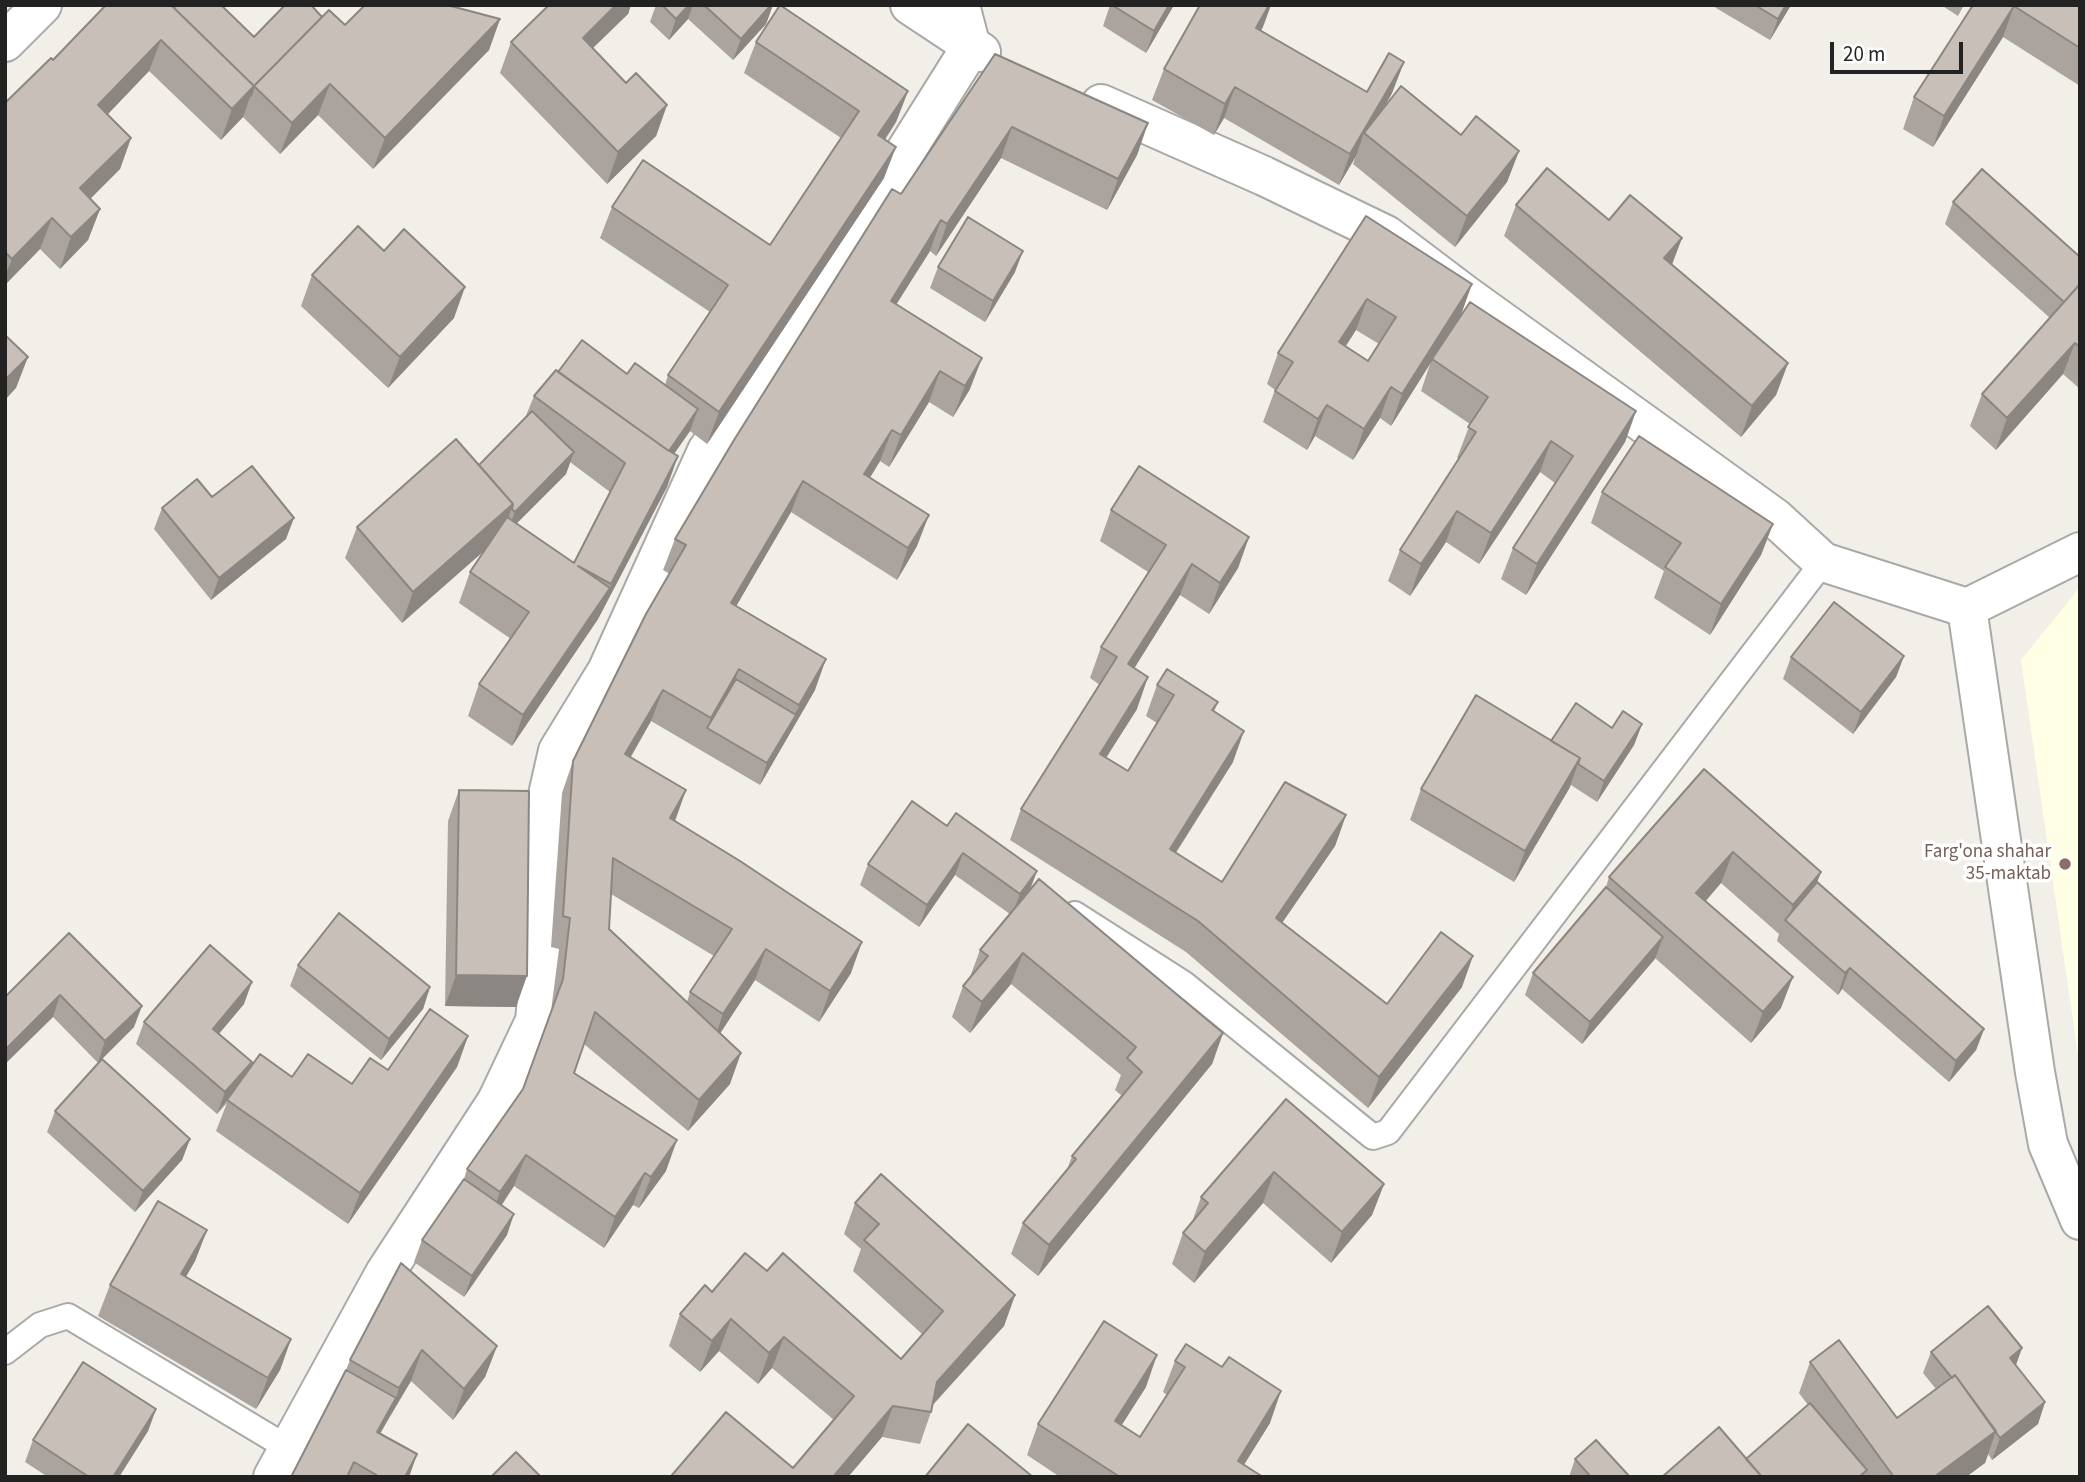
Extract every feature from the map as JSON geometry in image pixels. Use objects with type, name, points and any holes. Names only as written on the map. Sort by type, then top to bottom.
[{"type":"street","points":[[5,42],[42,5]]},
{"type":"street","points":[[910,5],[971,47],[1010,64]]},
{"type":"street","points":[[280,1462],[385,1273],[497,1101],[535,1021],[543,936],[542,817],[558,751],[607,671],[707,451],[843,251],[971,47],[960,5]]},
{"type":"street","points":[[1073,92],[1264,176],[1386,235],[1775,517],[1823,562],[1967,608],[2080,552]]},
{"type":"street","points":[[1967,608],[2048,1144],[2080,1220]]},
{"type":"lane","points":[[1056,902],[1182,983],[1373,1137],[1388,1132],[1823,562]]},
{"type":"lane","points":[[5,1352],[40,1325],[68,1317],[280,1462]]},
{"type":"shaded area","name":"Farg'ona shahar 35-maktab","points":[[2080,587],[2080,1069],[2021,660]]},
{"type":"building","points":[[106,5],[171,5],[254,86],[232,109],[161,40],[98,105],[131,138],[80,188],[100,209],[71,237],[52,218],[12,259],[5,252],[5,103],[51,58],[53,60]]},
{"type":"building","points":[[176,5],[221,5],[254,37],[285,5],[311,5],[322,17],[254,86],[174,8]]},
{"type":"building","points":[[365,5],[447,5],[500,19],[385,138],[330,84],[292,123],[254,86],[329,10],[345,25]]},
{"type":"building","points":[[549,5],[616,5],[583,38],[626,83],[636,73],[667,105],[618,152],[511,42]]},
{"type":"building","points":[[662,5],[689,5],[676,19]]},
{"type":"building","points":[[704,5],[771,5],[741,39]]},
{"type":"building","points":[[780,5],[908,91],[878,135],[896,147],[719,412],[668,375],[728,285],[612,207],[643,160],[770,245],[859,111],[756,42]]},
{"type":"building","points":[[1112,5],[1169,5],[1154,31]]},
{"type":"building","points":[[1200,5],[1269,5],[1256,28],[1367,92],[1389,53],[1404,62],[1350,154],[1235,87],[1225,104],[1164,69]]},
{"type":"building","points":[[1755,5],[1786,5],[1778,19]]},
{"type":"building","points":[[1973,5],[2080,5],[2080,48],[2014,6],[1944,116],[1914,97]]},
{"type":"building","points":[[995,54],[1148,123],[1118,179],[1012,127],[947,224],[941,220],[891,301],[982,358],[965,386],[940,371],[901,435],[892,430],[864,474],[929,515],[908,548],[803,481],[731,603],[826,659],[799,705],[739,669],[711,718],[663,690],[625,754],[686,790],[670,818],[862,942],[830,991],[766,949],[723,1014],[690,992],[732,929],[613,858],[609,929],[741,1053],[699,1100],[595,1012],[574,1073],[677,1140],[651,1177],[645,1173],[615,1217],[526,1155],[500,1192],[467,1169],[523,1089],[563,979],[570,918],[563,916],[573,761],[646,614],[686,545],[675,539],[734,440],[892,189],[901,194]]},
{"type":"building","points":[[1401,86],[1461,135],[1476,116],[1519,151],[1467,216],[1364,133]]},
{"type":"building","points":[[1547,168],[1609,220],[1630,195],[1682,238],[1664,258],[1788,363],[1752,406],[1516,205]]},
{"type":"building","points":[[1982,169],[2080,257],[2080,284],[2064,302],[1953,202]]},
{"type":"building","points":[[1366,216],[1472,284],[1402,394],[1391,387],[1364,429],[1327,405],[1318,419],[1275,391],[1293,362],[1278,353]],"holes":[[[1367,299],[1396,317],[1368,361],[1339,342]]]},
{"type":"building","points":[[968,217],[1023,251],[993,301],[938,267]]},
{"type":"building","points":[[358,226],[384,251],[404,229],[465,287],[400,357],[312,275]]},
{"type":"building","points":[[2080,284],[2080,347],[2075,343],[2007,418],[1982,394]]},
{"type":"building","points":[[1470,302],[1636,411],[1537,564],[1513,548],[1573,456],[1551,441],[1491,533],[1457,511],[1421,564],[1400,550],[1476,432],[1468,427],[1488,397],[1432,359]]},
{"type":"building","points":[[5,335],[28,357],[5,380]]},
{"type":"building","points":[[582,340],[627,374],[635,363],[698,409],[669,451],[558,372]]},
{"type":"building","points":[[556,370],[678,456],[611,584],[578,566],[610,588],[523,715],[479,684],[529,612],[470,572],[507,517],[574,563],[625,463],[534,396]]},
{"type":"building","points":[[532,411],[574,452],[515,512],[512,509],[513,504],[479,465]]},
{"type":"building","points":[[1639,436],[1773,524],[1721,604],[1665,567],[1681,543],[1602,492]]},
{"type":"building","points":[[456,439],[513,504],[413,592],[357,527]]},
{"type":"building","points":[[252,466],[294,518],[219,578],[162,508],[197,479],[212,497]]},
{"type":"building","points":[[1139,466],[1249,537],[1220,583],[1192,564],[1128,664],[1148,677],[1100,754],[1128,771],[1174,695],[1157,685],[1167,669],[1218,702],[1212,710],[1244,731],[1170,849],[1222,882],[1285,782],[1346,815],[1276,918],[1387,1004],[1441,932],[1473,956],[1379,1077],[1198,921],[1021,809],[1117,657],[1101,647],[1166,545],[1111,510]]},
{"type":"building","points":[[1834,602],[1904,656],[1861,712],[1791,657]]},
{"type":"building","points":[[736,679],[796,715],[767,763],[707,728]]},
{"type":"building","points":[[1476,695],[1580,758],[1525,851],[1421,789]]},
{"type":"building","points":[[1576,703],[1612,728],[1623,711],[1642,724],[1604,781],[1578,764],[1580,758],[1551,741]]},
{"type":"building","points":[[1704,769],[1821,872],[1793,905],[1733,852],[1696,893],[1793,977],[1763,1012],[1609,877]]},
{"type":"building","points":[[459,790],[529,791],[527,976],[456,975]]},
{"type":"building","points":[[912,801],[947,826],[956,813],[1037,871],[1020,894],[963,853],[927,905],[868,864]]},
{"type":"building","points":[[1039,879],[1223,1033],[1049,1245],[1023,1223],[1076,1159],[1072,1156],[1142,1072],[1127,1058],[1136,1047],[1023,953],[982,1002],[963,986],[988,956],[980,950]]},
{"type":"building","points":[[1817,882],[1984,1029],[1956,1061],[1850,968],[1845,973],[1785,920]]},
{"type":"building","points":[[1606,887],[1663,937],[1590,1022],[1533,973]]},
{"type":"building","points":[[339,913],[430,987],[389,1039],[298,965]]},
{"type":"building","points":[[69,933],[142,1006],[105,1041],[60,995],[5,1050],[5,997]]},
{"type":"building","points":[[210,945],[252,982],[213,1029],[252,1062],[225,1092],[144,1022]]},
{"type":"building","points":[[430,1009],[468,1036],[360,1193],[227,1100],[260,1054],[292,1077],[308,1054],[352,1084],[370,1058],[388,1070]]},
{"type":"building","points":[[102,1059],[190,1139],[143,1191],[55,1111]]},
{"type":"building","points":[[1286,1099],[1384,1184],[1342,1232],[1274,1172],[1205,1252],[1183,1233],[1208,1203],[1201,1197]]},
{"type":"building","points":[[881,1174],[1015,1295],[937,1382],[931,1412],[893,1406],[833,1477],[673,1477],[726,1412],[793,1468],[854,1396],[784,1337],[769,1353],[731,1319],[712,1341],[680,1314],[705,1285],[712,1292],[745,1253],[767,1271],[783,1253],[901,1359],[943,1311],[864,1240],[879,1224],[855,1203]]},
{"type":"building","points":[[464,1179],[514,1214],[472,1276],[422,1240]]},
{"type":"building","points":[[158,1201],[207,1230],[181,1274],[291,1339],[268,1378],[110,1285]]},
{"type":"building","points":[[401,1263],[497,1346],[464,1389],[422,1350],[399,1388],[350,1360]]},
{"type":"building","points":[[1988,1306],[2022,1348],[2010,1358],[2045,1402],[2000,1438],[1955,1375],[1952,1378],[1931,1352]]},
{"type":"building","points":[[1104,1321],[1157,1355],[1115,1421],[1140,1437],[1185,1367],[1175,1361],[1186,1344],[1222,1367],[1229,1357],[1281,1391],[1238,1461],[1263,1477],[1120,1477],[1038,1424]]},
{"type":"building","points":[[1839,1340],[1897,1418],[1955,1375],[1996,1431],[1934,1477],[1894,1477],[1810,1362]]},
{"type":"building","points":[[83,1362],[156,1409],[113,1477],[89,1477],[33,1440]]},
{"type":"building","points":[[346,1370],[396,1398],[377,1432],[417,1454],[405,1477],[380,1477],[354,1462],[347,1477],[291,1477]]},
{"type":"building","points":[[1810,1403],[1867,1470],[1859,1477],[1762,1477],[1746,1459]]},
{"type":"building","points":[[968,1424],[1033,1477],[925,1477]]},
{"type":"building","points":[[1719,1427],[1762,1477],[1662,1477]]},
{"type":"building","points":[[1596,1440],[1630,1477],[1591,1477],[1575,1459]]},
{"type":"building","points":[[516,1452],[541,1477],[491,1477]]},
{"type":"place","name":"Farg'ona shahar 35-maktab","points":[[2065,864]]}]
